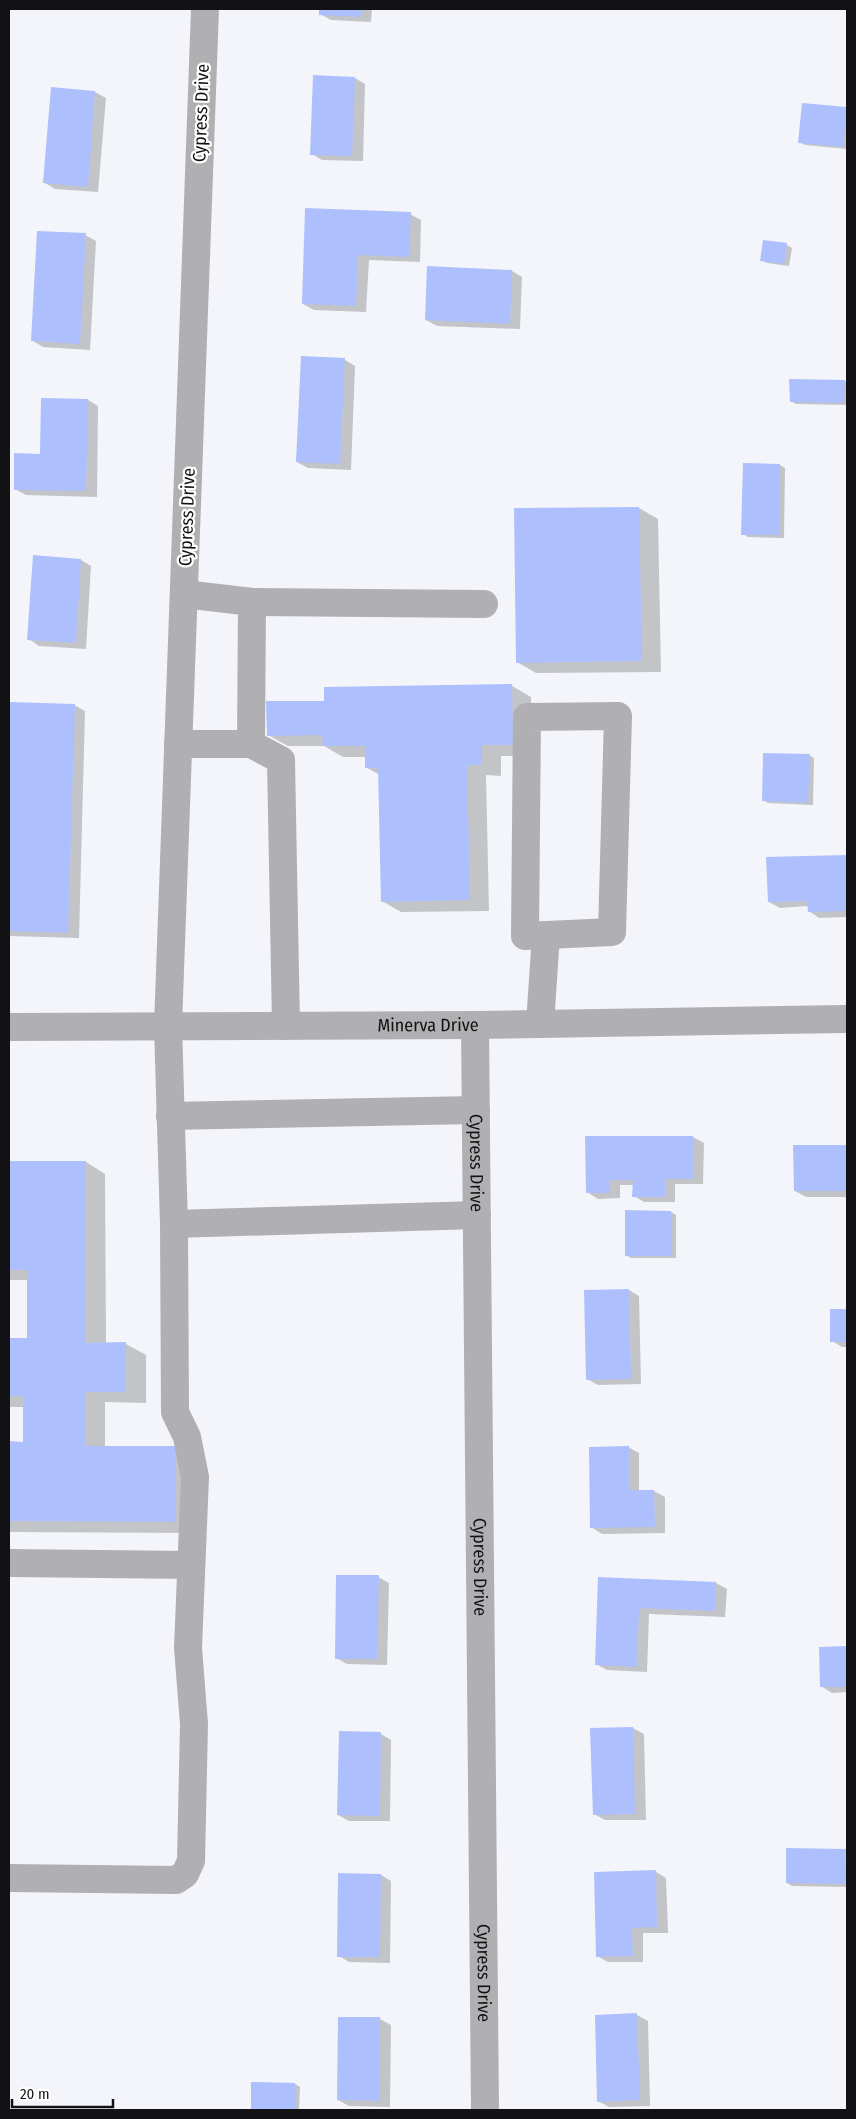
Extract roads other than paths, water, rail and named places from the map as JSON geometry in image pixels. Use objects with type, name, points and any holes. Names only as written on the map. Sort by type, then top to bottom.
[{"type":"street","name":"Cypress Drive","points":[[9,1878],[176,1880],[185,1874],[191,1861],[194,1724],[188,1648],[195,1477],[187,1437],[174,1412],[174,1224],[168,1026],[205,9]]},
{"type":"street","points":[[184,594],[252,602],[484,604]]},
{"type":"street","points":[[251,744],[252,602]]},
{"type":"street","points":[[618,716],[612,932],[546,936],[525,936],[527,717],[618,716]]},
{"type":"street","points":[[178,744],[251,744],[281,760],[286,1026]]},
{"type":"street","points":[[540,1024],[546,936]]},
{"type":"street","name":"Minerva Drive","points":[[9,1027],[475,1025],[847,1019]]},
{"type":"street","name":"Cypress Drive","points":[[475,1025],[485,2110]]},
{"type":"street","points":[[170,1116],[476,1110]]},
{"type":"street","points":[[174,1224],[477,1215]]},
{"type":"street","points":[[9,1563],[191,1565]]}]
